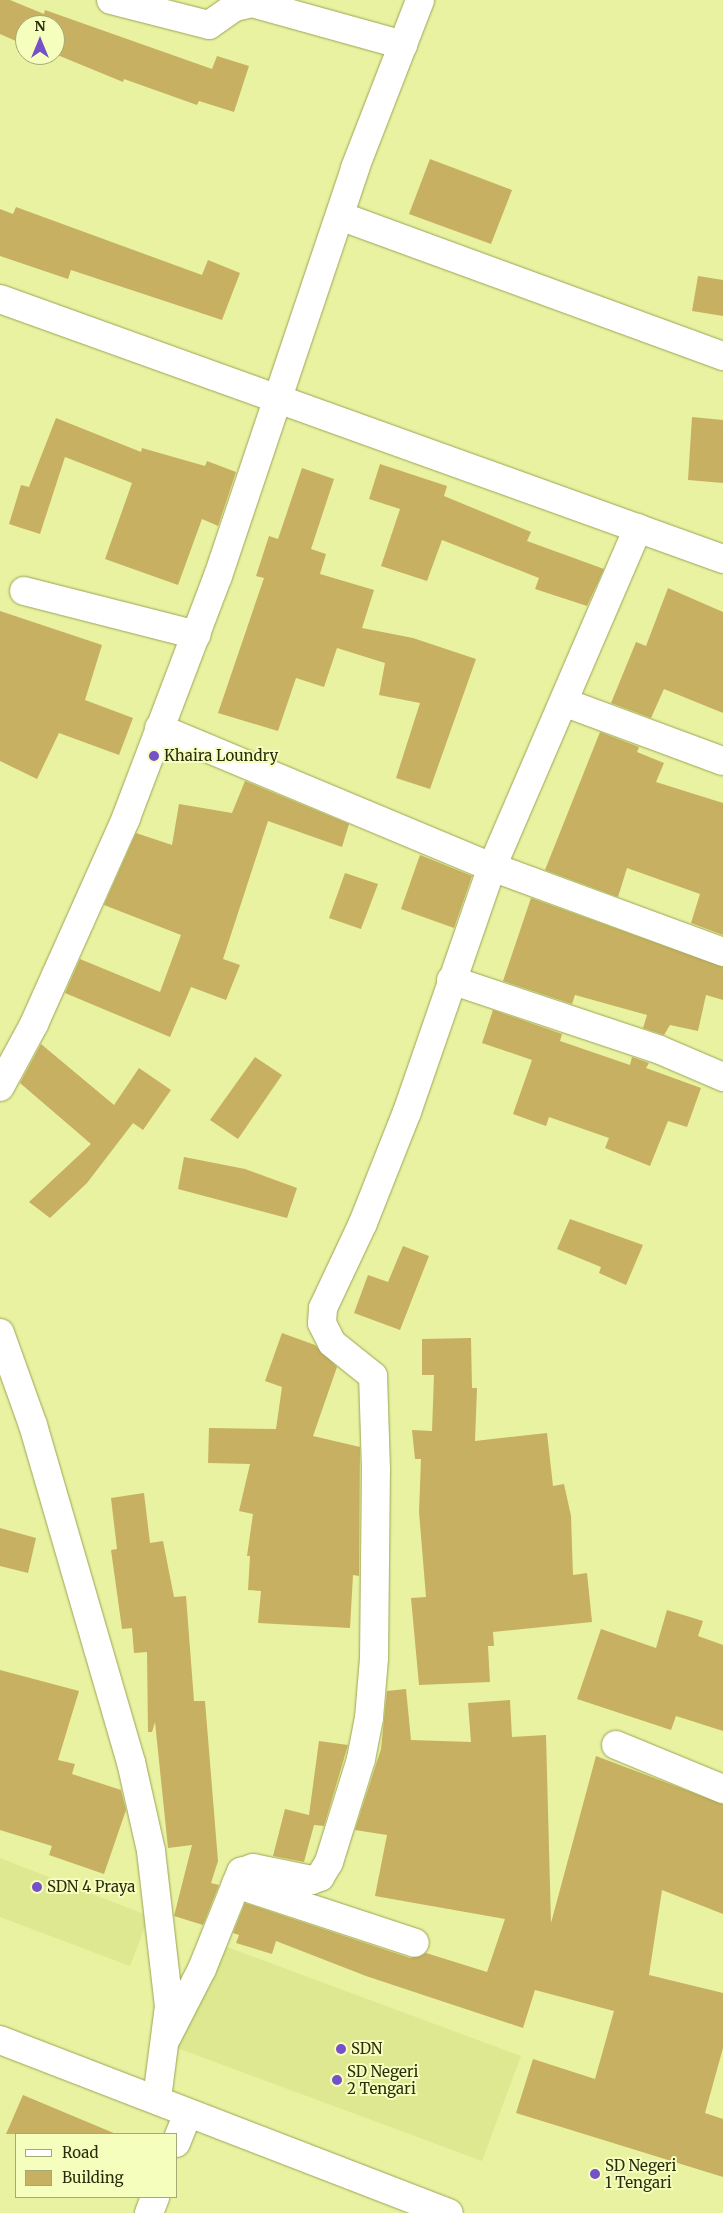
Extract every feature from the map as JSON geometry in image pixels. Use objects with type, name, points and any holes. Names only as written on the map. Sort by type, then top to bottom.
[{"type":"street","points":[[111,0],[209,25],[240,5],[259,4],[403,45]]},
{"type":"street","points":[[0,1087],[34,1024],[91,897],[196,635],[278,402],[340,216],[420,0]]},
{"type":"street","points":[[340,216],[723,356]]},
{"type":"street","points":[[0,299],[278,402],[723,559]]},
{"type":"street","points":[[167,2037],[202,1969],[241,1872],[248,1868],[306,1879],[320,1877],[361,1759],[374,1658],[374,1383],[369,1369],[332,1343],[322,1316],[408,1112],[451,980],[492,867],[566,702],[638,528]]},
{"type":"street","points":[[24,591],[196,635]]},
{"type":"street","points":[[566,702],[723,761]]},
{"type":"street","points":[[159,728],[492,867],[723,952]]},
{"type":"street","points":[[451,980],[660,1050],[723,1077]]},
{"type":"street","points":[[0,1333],[33,1424],[131,1762],[151,1852],[169,2006],[167,2037],[175,2133]]},
{"type":"street","points":[[616,1745],[723,1789]]},
{"type":"street","points":[[236,1884],[414,1943]]},
{"type":"street","points":[[0,2040],[449,2213]]},
{"type":"street","points":[[149,2213],[155,2198]]},
{"type":"shaded area","name":"SDN 4 Praya","points":[[0,1858],[149,1916],[130,1966],[0,1917]]},
{"type":"shaded area","name":"SDN","points":[[200,1937],[521,2056],[482,2161],[161,2042]]},
{"type":"building","points":[[0,0],[10,0],[44,14],[45,10],[59,15],[15,15],[15,41],[0,34]]},
{"type":"building","points":[[65,17],[212,69],[217,56],[249,66],[234,112],[199,101],[197,105],[124,79],[123,82],[65,58]]},
{"type":"building","points":[[430,159],[512,190],[491,244],[409,214]]},
{"type":"building","points":[[16,207],[202,275],[208,260],[240,273],[222,320],[71,270],[68,279],[0,256],[0,209],[13,214]]},
{"type":"building","points":[[698,276],[723,280],[723,316],[692,311]]},
{"type":"building","points":[[692,417],[723,420],[723,483],[688,480]]},
{"type":"building","points":[[56,418],[141,452],[142,448],[205,466],[207,461],[236,472],[218,526],[202,519],[178,585],[105,559],[132,483],[65,457],[40,534],[9,524],[21,485],[29,487]]},
{"type":"building","points":[[380,464],[447,486],[444,496],[531,532],[527,541],[604,569],[587,606],[535,589],[539,578],[442,540],[427,581],[381,566],[400,509],[369,499]]},
{"type":"building","points":[[302,468],[334,479],[311,549],[326,554],[320,574],[374,590],[362,628],[413,638],[476,659],[430,789],[396,778],[420,703],[379,695],[385,663],[337,648],[324,687],[296,678],[278,731],[218,713],[264,578],[256,576],[269,536],[278,539]]},
{"type":"building","points":[[668,588],[723,612],[723,713],[664,689],[651,718],[611,703],[636,642],[646,646]]},
{"type":"building","points":[[0,611],[102,645],[85,700],[133,718],[119,755],[59,733],[37,779],[0,761]]},
{"type":"building","points":[[600,732],[639,747],[637,752],[664,763],[656,782],[723,803],[723,935],[691,923],[700,894],[627,868],[618,897],[545,870]]},
{"type":"building","points":[[245,781],[349,824],[342,847],[268,821],[223,959],[240,965],[226,1000],[191,987],[170,1037],[65,993],[80,959],[160,992],[181,935],[104,905],[136,833],[172,845],[179,804],[232,813]]},
{"type":"building","points":[[420,855],[472,876],[454,928],[401,909]]},
{"type":"building","points":[[345,873],[378,884],[361,929],[329,918]]},
{"type":"building","points":[[531,898],[723,967],[723,1000],[706,995],[698,1031],[670,1025],[664,1035],[643,1028],[647,1015],[575,995],[572,1004],[503,981]]},
{"type":"building","points":[[493,1010],[562,1034],[560,1041],[630,1065],[632,1057],[649,1063],[646,1068],[701,1088],[687,1127],[668,1121],[650,1166],[605,1148],[609,1138],[549,1117],[546,1126],[513,1114],[532,1060],[482,1043]]},
{"type":"building","points":[[41,1044],[114,1105],[139,1068],[171,1090],[143,1130],[133,1123],[87,1183],[50,1218],[29,1202],[91,1144],[20,1083]]},
{"type":"building","points":[[255,1057],[282,1075],[238,1139],[210,1120]]},
{"type":"building","points":[[184,1157],[245,1169],[297,1188],[287,1218],[178,1189]]},
{"type":"building","points":[[570,1219],[643,1245],[626,1285],[599,1273],[601,1267],[557,1249]]},
{"type":"building","points":[[403,1246],[429,1256],[400,1330],[354,1313],[368,1275],[388,1282]]},
{"type":"building","points":[[282,1333],[315,1345],[337,1367],[313,1436],[360,1447],[359,1576],[353,1575],[350,1628],[258,1623],[261,1591],[248,1590],[250,1556],[247,1556],[253,1514],[239,1511],[250,1464],[208,1463],[209,1428],[276,1429],[282,1387],[265,1381]]},
{"type":"building","points":[[471,1338],[472,1388],[477,1388],[475,1441],[547,1433],[553,1486],[564,1484],[571,1516],[573,1575],[587,1573],[592,1622],[493,1632],[494,1646],[488,1646],[490,1682],[419,1685],[411,1598],[426,1597],[419,1512],[421,1459],[415,1459],[412,1430],[432,1431],[434,1375],[422,1375],[422,1339]]},
{"type":"building","points":[[144,1493],[150,1543],[163,1541],[174,1597],[186,1596],[194,1701],[205,1701],[218,1861],[211,1883],[219,1885],[203,1925],[174,1916],[192,1845],[168,1848],[155,1722],[152,1732],[148,1732],[147,1652],[134,1653],[132,1628],[122,1629],[111,1550],[117,1549],[111,1498]]},
{"type":"building","points":[[0,1528],[36,1538],[28,1573],[0,1566]]},
{"type":"building","points":[[667,1610],[703,1621],[698,1636],[723,1645],[723,1731],[676,1716],[671,1730],[577,1699],[601,1629],[656,1648]]},
{"type":"building","points":[[0,1670],[79,1691],[58,1760],[75,1764],[72,1774],[121,1790],[126,1810],[104,1874],[49,1855],[52,1846],[0,1830]]},
{"type":"building","points":[[406,1689],[411,1740],[471,1742],[468,1703],[510,1700],[512,1737],[546,1735],[551,1923],[596,1756],[723,1804],[723,1914],[662,1890],[649,1975],[723,1993],[723,2048],[705,2113],[723,2119],[723,2177],[516,2113],[533,2059],[595,2079],[614,2011],[535,1990],[523,2028],[366,1976],[276,1941],[272,1954],[236,1943],[239,1935],[233,1933],[245,1903],[410,1958],[426,1953],[487,1972],[505,1919],[375,1896],[387,1835],[355,1830],[381,1749],[387,1691]]},
{"type":"building","points":[[319,1741],[348,1745],[324,1826],[314,1825],[304,1862],[273,1856],[285,1809],[309,1815]]},
{"type":"building","points":[[23,2095],[114,2133],[15,2133],[6,2134]]},
{"type":"place","name":"Khaira Loundry","points":[[154,756]]},
{"type":"place","name":"SDN 4 Praya","points":[[37,1887]]},
{"type":"place","name":"SDN","points":[[341,2049]]},
{"type":"place","name":"SD Negeri 2 Tengari","points":[[337,2080]]},
{"type":"place","name":"SD Negeri 1 Tengari","points":[[595,2174]]}]
